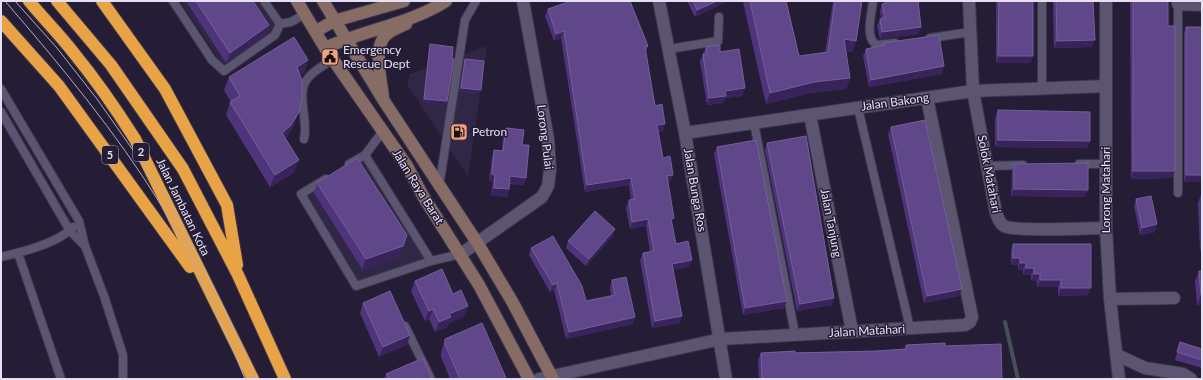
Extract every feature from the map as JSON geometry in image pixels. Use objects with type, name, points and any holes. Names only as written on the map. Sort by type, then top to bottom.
[{"type":"highway","points":[[23,1],[47,23]]},
{"type":"highway","name":"Jalan Jambatan Kota","points":[[29,1],[72,51],[123,120],[142,153],[253,379]]},
{"type":"highway","name":"2","points":[[57,1],[111,65],[183,169],[238,274],[285,379]]},
{"type":"highway","points":[[102,1],[165,89],[227,205],[238,274]]},
{"type":"highway","name":"5","points":[[2,22],[59,86],[211,295]]},
{"type":"main road","name":"Jalan Raya Barat","points":[[297,1],[325,48],[407,166],[423,196],[461,254],[529,379]]},
{"type":"main road","name":"Jalan Raya Barat","points":[[323,1],[384,101],[422,158],[439,187],[478,244],[514,303],[553,377]]},
{"type":"main road","points":[[316,31],[334,21],[404,1]]},
{"type":"main road","points":[[384,101],[379,59],[380,47],[386,35],[446,1]]},
{"type":"main road","points":[[325,48],[346,38],[431,10]]},
{"type":"street","name":"Lorong Pulai","points":[[461,254],[478,244],[542,197],[548,186],[550,170],[548,139],[523,1]]},
{"type":"street","name":"Jalan Bunga Ros","points":[[659,1],[685,133],[721,340],[726,379]]},
{"type":"street","name":"Solok Matahari","points":[[969,1],[973,91],[996,213],[999,221],[1004,226],[1055,229],[1106,228]]},
{"type":"street","name":"Lorong Matahari","points":[[1106,1],[1106,228],[1110,298],[1119,379]]},
{"type":"street","points":[[1178,3],[1202,5]]},
{"type":"street","name":"Jalan Bakong","points":[[685,133],[973,91],[1106,86]]},
{"type":"street","name":"Jalan Matahari","points":[[539,379],[721,340],[794,334],[965,325],[970,322],[972,317],[927,98]]},
{"type":"street","name":"Jalan Tanjung","points":[[810,115],[852,331]]},
{"type":"street","points":[[1110,298],[1174,298]]},
{"type":"street","points":[[1117,355],[1145,368],[1184,374],[1191,379]]},
{"type":"lane","points":[[173,1],[212,60],[224,71],[275,36],[280,24]]},
{"type":"lane","points":[[264,1],[280,24]]},
{"type":"lane","points":[[439,187],[465,20],[476,1]]},
{"type":"lane","points":[[873,1],[870,33],[874,44],[900,42]]},
{"type":"lane","points":[[1042,1],[1042,88]]},
{"type":"lane","points":[[1178,3],[1178,193]]},
{"type":"lane","points":[[280,24],[291,22],[305,14]]},
{"type":"lane","points":[[669,49],[718,41],[719,17]]},
{"type":"lane","points":[[924,38],[971,32]]},
{"type":"lane","points":[[304,139],[306,131],[303,102],[304,84],[309,77],[333,59]]},
{"type":"lane","points":[[1,89],[79,220],[84,246],[104,296],[123,355],[123,379]]},
{"type":"lane","points":[[858,108],[910,328]]},
{"type":"lane","points":[[1,112],[70,231],[84,246]]},
{"type":"lane","points":[[754,123],[794,334]]},
{"type":"lane","points":[[383,131],[365,155],[301,194],[356,286],[431,261],[461,254]]},
{"type":"lane","points":[[365,155],[431,261]]},
{"type":"lane","points":[[1067,165],[1106,164]]},
{"type":"lane","points":[[987,166],[1035,165]]},
{"type":"lane","points":[[1,257],[18,253],[51,241],[70,231],[79,220]]},
{"type":"lane","points":[[18,253],[61,379]]},
{"type":"lane","points":[[400,315],[432,379]]},
{"type":"shaded area","points":[[180,1],[260,1],[276,25],[273,33],[224,67]]},
{"type":"shaded area","points":[[487,46],[468,177],[407,84],[410,74]]},
{"type":"shaded area","points":[[364,159],[427,259],[358,282],[306,196]]},
{"type":"building","points":[[196,1],[253,1],[269,25],[230,53]]},
{"type":"building","points":[[571,1],[630,1],[648,46],[645,47],[655,106],[662,104],[665,124],[657,125],[663,158],[670,156],[673,175],[667,176],[674,218],[671,219],[676,244],[688,241],[692,260],[672,264],[682,316],[655,321],[643,253],[654,251],[648,219],[632,222],[629,200],[635,199],[631,178],[587,185],[564,31],[556,34],[548,9]]},
{"type":"building","points":[[693,1],[717,1],[697,10]]},
{"type":"building","points":[[750,1],[786,1],[799,56],[828,52],[835,1],[862,1],[856,41],[844,39],[850,78],[814,82],[770,93]]},
{"type":"building","points":[[887,1],[918,1],[921,27],[882,32],[880,19],[885,18],[882,4],[887,3]]},
{"type":"building","points":[[999,1],[1033,1],[1033,56],[998,56]]},
{"type":"building","points":[[1056,1],[1093,1],[1095,40],[1057,41]]},
{"type":"building","points":[[1133,1],[1168,1],[1168,26],[1175,26],[1175,171],[1133,171]]},
{"type":"building","points":[[1186,27],[1202,27],[1202,175],[1186,175]]},
{"type":"building","points":[[939,35],[944,66],[871,80],[866,49],[885,45],[884,43]]},
{"type":"building","points":[[294,37],[308,60],[297,67],[302,81],[302,98],[299,112],[291,125],[282,133],[299,160],[275,175],[230,102],[240,96],[229,77]]},
{"type":"building","points":[[430,44],[453,47],[452,59],[454,59],[447,101],[424,99]]},
{"type":"building","points":[[720,45],[720,52],[739,49],[745,88],[725,91],[726,96],[709,98],[703,54],[707,54],[706,47]]},
{"type":"building","points":[[465,59],[484,61],[481,90],[461,88]]},
{"type":"building","points":[[998,110],[1090,112],[1090,141],[998,140]]},
{"type":"building","points":[[925,120],[962,289],[927,296],[891,127]]},
{"type":"building","points":[[506,128],[524,130],[522,145],[529,145],[526,178],[510,176],[509,189],[494,188],[495,175],[492,174],[494,150],[503,151]]},
{"type":"building","points":[[806,136],[834,298],[800,304],[767,143]]},
{"type":"building","points":[[756,140],[787,301],[745,308],[717,147]]},
{"type":"building","points":[[357,158],[407,235],[403,246],[366,259],[317,183]]},
{"type":"building","points":[[1088,163],[1088,190],[1014,189],[1014,164]]},
{"type":"building","points":[[1151,196],[1157,224],[1142,228],[1136,199]]},
{"type":"building","points":[[595,211],[615,229],[589,259],[568,241]]},
{"type":"building","points":[[553,236],[582,286],[586,301],[615,295],[612,280],[626,277],[635,317],[569,332],[557,283],[553,285],[531,248]]},
{"type":"building","points":[[1013,244],[1091,244],[1091,288],[1061,288],[1061,280],[1040,280],[1040,274],[1034,274],[1034,268],[1026,268],[1026,263],[1020,263],[1020,258],[1013,258]]},
{"type":"building","points":[[442,269],[453,294],[461,290],[468,306],[449,314],[451,317],[439,322],[433,309],[429,311],[415,281]]},
{"type":"building","points":[[1199,271],[1202,271],[1202,295],[1201,295]]},
{"type":"building","points":[[390,291],[410,335],[383,347],[363,303]]},
{"type":"building","points":[[482,323],[506,378],[460,379],[445,344],[445,339]]},
{"type":"building","points":[[1180,342],[1202,349],[1202,360],[1177,352]]},
{"type":"building","points":[[945,343],[945,346],[1001,344],[1002,379],[762,379],[761,353],[795,351],[795,353],[876,351],[906,349],[906,345]]},
{"type":"building","points":[[423,358],[432,379],[389,379],[386,374]]},
{"type":"waterway","points":[[1005,322],[1018,379]]},
{"type":"tram line","points":[[5,1],[87,100],[126,151],[144,178],[161,205],[196,268],[227,334],[245,379]]},
{"type":"tram line","points":[[15,1],[57,48],[97,99],[168,200],[224,309],[255,379]]},
{"type":"place","name":"Emergency Rescue Dept","points":[[330,57]]},
{"type":"place","name":"Petron","points":[[459,132]]}]
